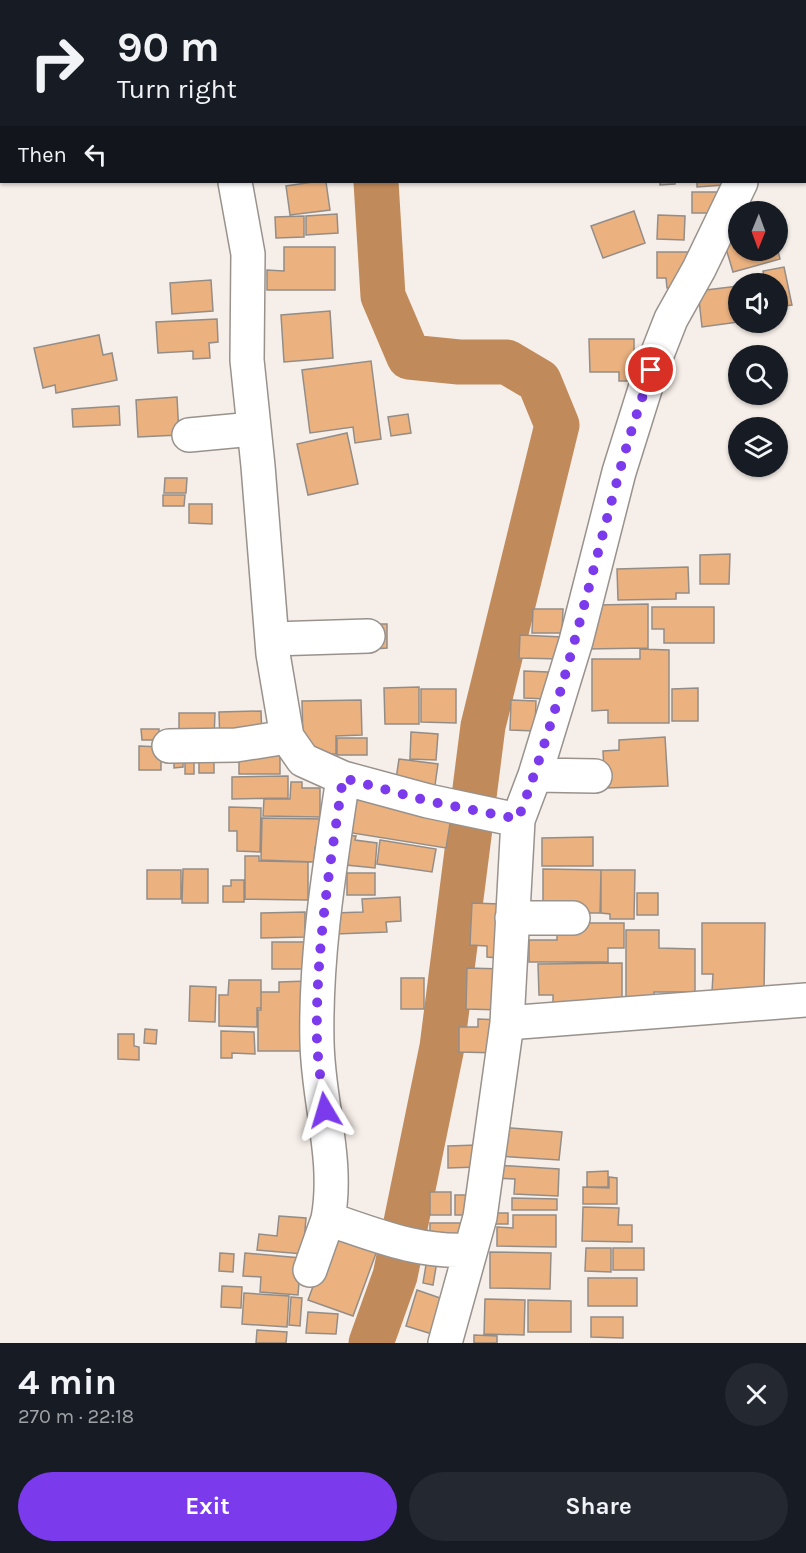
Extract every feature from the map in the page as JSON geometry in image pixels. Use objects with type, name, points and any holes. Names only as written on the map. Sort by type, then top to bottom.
[{"type":"street","points":[[235,183],[248,254],[247,360],[272,639],[287,737],[303,760],[343,778],[428,801],[518,819]]},
{"type":"street","points":[[445,1343],[480,1217],[507,1023],[518,819],[535,775],[576,641],[619,472],[651,370],[671,319],[699,269],[741,183]]},
{"type":"street","points":[[189,435],[253,429]]},
{"type":"street","points":[[272,639],[368,636]]},
{"type":"street","points":[[170,746],[236,745],[287,737]]},
{"type":"street","points":[[535,775],[595,776]]},
{"type":"street","points":[[310,1270],[328,1219],[332,1178],[317,1043],[319,970],[326,894],[343,778]]},
{"type":"street","points":[[512,918],[573,918]]},
{"type":"street","points":[[507,1023],[806,1000]]},
{"type":"street","points":[[328,1219],[419,1248],[445,1252],[470,1250]]},
{"type":"building","points":[[326,183],[330,210],[290,215],[286,186]]},
{"type":"building","points":[[697,183],[724,183],[724,185],[697,187]]},
{"type":"building","points":[[692,192],[721,192],[721,213],[692,213]]},
{"type":"building","points":[[634,211],[645,243],[603,258],[591,226]]},
{"type":"building","points":[[337,214],[338,233],[306,235],[306,216]]},
{"type":"building","points":[[658,215],[685,216],[684,240],[657,239]]},
{"type":"building","points":[[304,216],[304,237],[276,238],[275,217]]},
{"type":"building","points":[[284,247],[335,247],[335,290],[267,290],[267,270],[284,271]]},
{"type":"building","points":[[657,252],[691,252],[681,288],[667,288],[666,278],[657,278]]},
{"type":"building","points":[[730,261],[773,261],[733,272]]},
{"type":"building","points":[[784,267],[785,273],[763,273],[763,271]]},
{"type":"building","points":[[211,280],[213,311],[172,314],[170,283]]},
{"type":"building","points":[[788,286],[792,305],[788,306]]},
{"type":"building","points":[[728,287],[728,323],[702,327],[698,291]]},
{"type":"building","points":[[330,311],[333,358],[284,362],[281,315]]},
{"type":"building","points":[[217,319],[218,342],[209,343],[210,358],[193,359],[193,351],[158,353],[156,322]]},
{"type":"building","points":[[99,335],[103,355],[112,353],[117,380],[56,393],[55,385],[43,388],[34,348]]},
{"type":"building","points":[[589,339],[634,339],[634,381],[619,381],[619,372],[590,372]]},
{"type":"building","points":[[371,361],[381,439],[355,443],[353,427],[310,433],[302,370]]},
{"type":"building","points":[[177,397],[179,435],[138,437],[136,400]]},
{"type":"building","points":[[119,406],[120,425],[73,427],[72,409]]},
{"type":"building","points":[[408,414],[411,433],[391,436],[388,417]]},
{"type":"building","points":[[347,433],[358,484],[308,495],[297,444]]},
{"type":"building","points":[[165,478],[187,478],[186,493],[164,493]]},
{"type":"building","points":[[163,495],[185,495],[184,506],[163,506]]},
{"type":"building","points":[[189,504],[212,504],[212,524],[189,523]]},
{"type":"building","points":[[730,554],[729,584],[700,584],[700,555]]},
{"type":"building","points":[[688,567],[689,593],[676,593],[676,599],[618,600],[617,569]]},
{"type":"building","points":[[648,604],[648,648],[586,649],[597,605]]},
{"type":"building","points":[[652,607],[714,607],[714,643],[664,643],[664,629],[652,629]]},
{"type":"building","points":[[533,609],[563,609],[562,633],[532,633]]},
{"type":"building","points":[[374,624],[387,624],[387,648],[374,649]]},
{"type":"building","points":[[520,635],[562,637],[561,659],[519,658]]},
{"type":"building","points":[[640,649],[669,650],[669,723],[608,723],[608,710],[592,711],[592,659],[640,659]]},
{"type":"building","points":[[524,671],[548,672],[547,699],[524,698]]},
{"type":"building","points":[[419,687],[419,724],[385,724],[384,688]]},
{"type":"building","points":[[698,688],[698,721],[672,721],[672,689]]},
{"type":"building","points":[[421,689],[456,689],[456,723],[421,722]]},
{"type":"building","points":[[361,700],[362,735],[336,736],[336,754],[311,754],[310,740],[303,741],[302,701]]},
{"type":"building","points":[[511,700],[536,701],[535,731],[510,730]]},
{"type":"building","points":[[261,711],[262,740],[220,743],[219,712]]},
{"type":"building","points":[[179,713],[215,713],[214,738],[179,731]]},
{"type":"building","points":[[141,729],[159,729],[159,740],[142,740]]},
{"type":"building","points":[[411,732],[438,734],[436,760],[410,759]]},
{"type":"building","points":[[665,737],[668,786],[605,788],[603,751],[619,750],[619,740]]},
{"type":"building","points":[[337,738],[367,738],[367,755],[337,755]]},
{"type":"building","points":[[139,746],[161,747],[161,770],[139,770]]},
{"type":"building","points":[[280,746],[280,774],[239,774],[239,747]]},
{"type":"building","points":[[185,754],[194,754],[194,774],[185,774]]},
{"type":"building","points":[[214,754],[214,773],[199,773],[199,755]]},
{"type":"building","points":[[174,755],[183,755],[183,767],[174,768]]},
{"type":"building","points":[[399,759],[438,764],[435,785],[396,779]]},
{"type":"building","points":[[288,776],[288,798],[232,799],[232,777]]},
{"type":"building","points":[[291,782],[302,782],[302,788],[320,788],[320,817],[263,816],[264,799],[290,799]]},
{"type":"building","points":[[353,794],[452,811],[446,848],[346,832]]},
{"type":"building","points":[[229,807],[261,808],[260,852],[237,851],[237,831],[229,831]]},
{"type":"building","points":[[262,818],[322,819],[321,847],[315,847],[314,862],[261,860]]},
{"type":"building","points":[[344,835],[356,836],[355,840],[377,843],[375,868],[346,865]]},
{"type":"building","points":[[593,837],[593,866],[542,866],[542,838]]},
{"type":"building","points":[[380,840],[436,849],[432,872],[377,864]]},
{"type":"building","points":[[245,856],[259,856],[259,861],[308,862],[308,900],[245,899]]},
{"type":"building","points":[[183,869],[208,869],[208,903],[182,903]]},
{"type":"building","points":[[543,869],[601,870],[600,913],[557,913],[543,905]]},
{"type":"building","points":[[147,870],[181,870],[181,899],[147,899]]},
{"type":"building","points":[[601,870],[635,870],[634,919],[610,919],[610,914],[601,913]]},
{"type":"building","points":[[347,873],[375,873],[375,895],[347,895]]},
{"type":"building","points":[[231,880],[244,880],[244,902],[223,902],[223,886],[231,886]]},
{"type":"building","points":[[637,893],[658,893],[658,915],[637,915]]},
{"type":"building","points":[[400,897],[401,921],[386,922],[387,932],[335,934],[334,913],[363,912],[362,899]]},
{"type":"building","points":[[472,903],[500,904],[498,958],[487,957],[487,946],[470,945]]},
{"type":"building","points":[[305,912],[305,937],[261,938],[261,913]]},
{"type":"building","points":[[557,923],[624,923],[624,948],[608,948],[608,962],[529,962],[529,940],[557,940]]},
{"type":"building","points":[[702,923],[765,923],[764,993],[712,992],[713,974],[702,974]]},
{"type":"building","points":[[626,930],[659,930],[659,948],[695,949],[695,992],[654,992],[654,1001],[626,1001]]},
{"type":"building","points":[[272,942],[309,942],[310,969],[272,969]]},
{"type":"building","points":[[622,963],[622,1011],[553,1005],[553,995],[539,995],[538,964]]},
{"type":"building","points":[[467,968],[502,969],[502,1010],[466,1009]]},
{"type":"building","points":[[401,978],[424,978],[424,1009],[401,1009]]},
{"type":"building","points":[[229,980],[261,980],[261,1008],[257,1008],[257,1027],[219,1026],[219,995],[228,995]]},
{"type":"building","points":[[308,981],[309,1051],[258,1051],[258,1010],[261,1010],[261,992],[279,992],[279,982]]},
{"type":"building","points":[[190,986],[216,987],[215,1022],[189,1021]]},
{"type":"building","points":[[478,1019],[500,1020],[499,1053],[459,1052],[459,1027],[478,1027]]},
{"type":"building","points":[[145,1029],[157,1030],[156,1044],[144,1043]]},
{"type":"building","points":[[221,1031],[254,1032],[255,1054],[232,1053],[232,1058],[221,1058]]},
{"type":"building","points":[[118,1034],[134,1034],[134,1046],[139,1047],[139,1060],[118,1059]]},
{"type":"building","points":[[500,1127],[562,1132],[559,1160],[498,1156]]},
{"type":"building","points":[[477,1145],[477,1167],[448,1168],[448,1146]]},
{"type":"building","points":[[495,1165],[559,1169],[558,1196],[514,1194],[515,1179],[494,1178]]},
{"type":"building","points":[[608,1171],[608,1187],[587,1187],[587,1172]]},
{"type":"building","points":[[609,1177],[617,1178],[617,1204],[583,1204],[583,1187],[609,1188]]},
{"type":"building","points":[[430,1192],[451,1192],[451,1215],[430,1215]]},
{"type":"building","points":[[455,1195],[470,1195],[470,1215],[455,1215]]},
{"type":"building","points":[[512,1198],[557,1199],[557,1210],[512,1210]]},
{"type":"building","points":[[583,1207],[619,1208],[618,1225],[632,1225],[632,1242],[582,1241]]},
{"type":"building","points":[[489,1213],[508,1213],[508,1224],[489,1224]]},
{"type":"building","points":[[513,1215],[556,1215],[556,1247],[497,1246],[497,1227],[513,1228]]},
{"type":"building","points":[[279,1216],[306,1218],[303,1254],[257,1250],[259,1234],[277,1236]]},
{"type":"building","points":[[430,1223],[462,1223],[462,1246],[430,1246]]},
{"type":"building","points":[[333,1232],[378,1248],[353,1316],[308,1300]]},
{"type":"building","points":[[586,1248],[611,1248],[611,1272],[585,1271]]},
{"type":"building","points":[[613,1248],[644,1248],[644,1270],[613,1270]]},
{"type":"building","points":[[490,1252],[551,1253],[550,1289],[490,1288]]},
{"type":"building","points":[[220,1253],[234,1254],[233,1272],[219,1271]]},
{"type":"building","points":[[245,1253],[301,1258],[298,1295],[260,1292],[261,1277],[243,1276]]},
{"type":"building","points":[[427,1259],[437,1261],[433,1285],[423,1283]]},
{"type":"building","points":[[588,1278],[637,1278],[637,1306],[588,1306]]},
{"type":"building","points":[[222,1286],[242,1287],[241,1308],[221,1307]]},
{"type":"building","points":[[417,1290],[443,1299],[432,1334],[406,1326]]},
{"type":"building","points":[[244,1293],[289,1296],[287,1327],[242,1324]]},
{"type":"building","points":[[291,1297],[302,1298],[300,1326],[289,1325]]},
{"type":"building","points":[[485,1299],[525,1300],[524,1335],[484,1334]]},
{"type":"building","points":[[528,1300],[571,1301],[571,1332],[528,1332]]},
{"type":"building","points":[[308,1312],[338,1314],[336,1334],[306,1333]]},
{"type":"building","points":[[591,1317],[623,1317],[623,1338],[591,1337]]},
{"type":"building","points":[[257,1330],[287,1332],[286,1343],[256,1343]]},
{"type":"building","points":[[474,1335],[497,1336],[497,1343],[474,1343]]},
{"type":"waterway","points":[[371,1343],[395,1276],[442,1047],[483,726],[557,425],[539,381],[507,362],[459,362],[409,357],[383,296],[376,183]]},
{"type":"route","points":[[325,1110],[317,1043],[319,970],[326,894],[343,778],[428,801],[518,819],[535,775],[576,641],[619,472],[651,370]]}]
